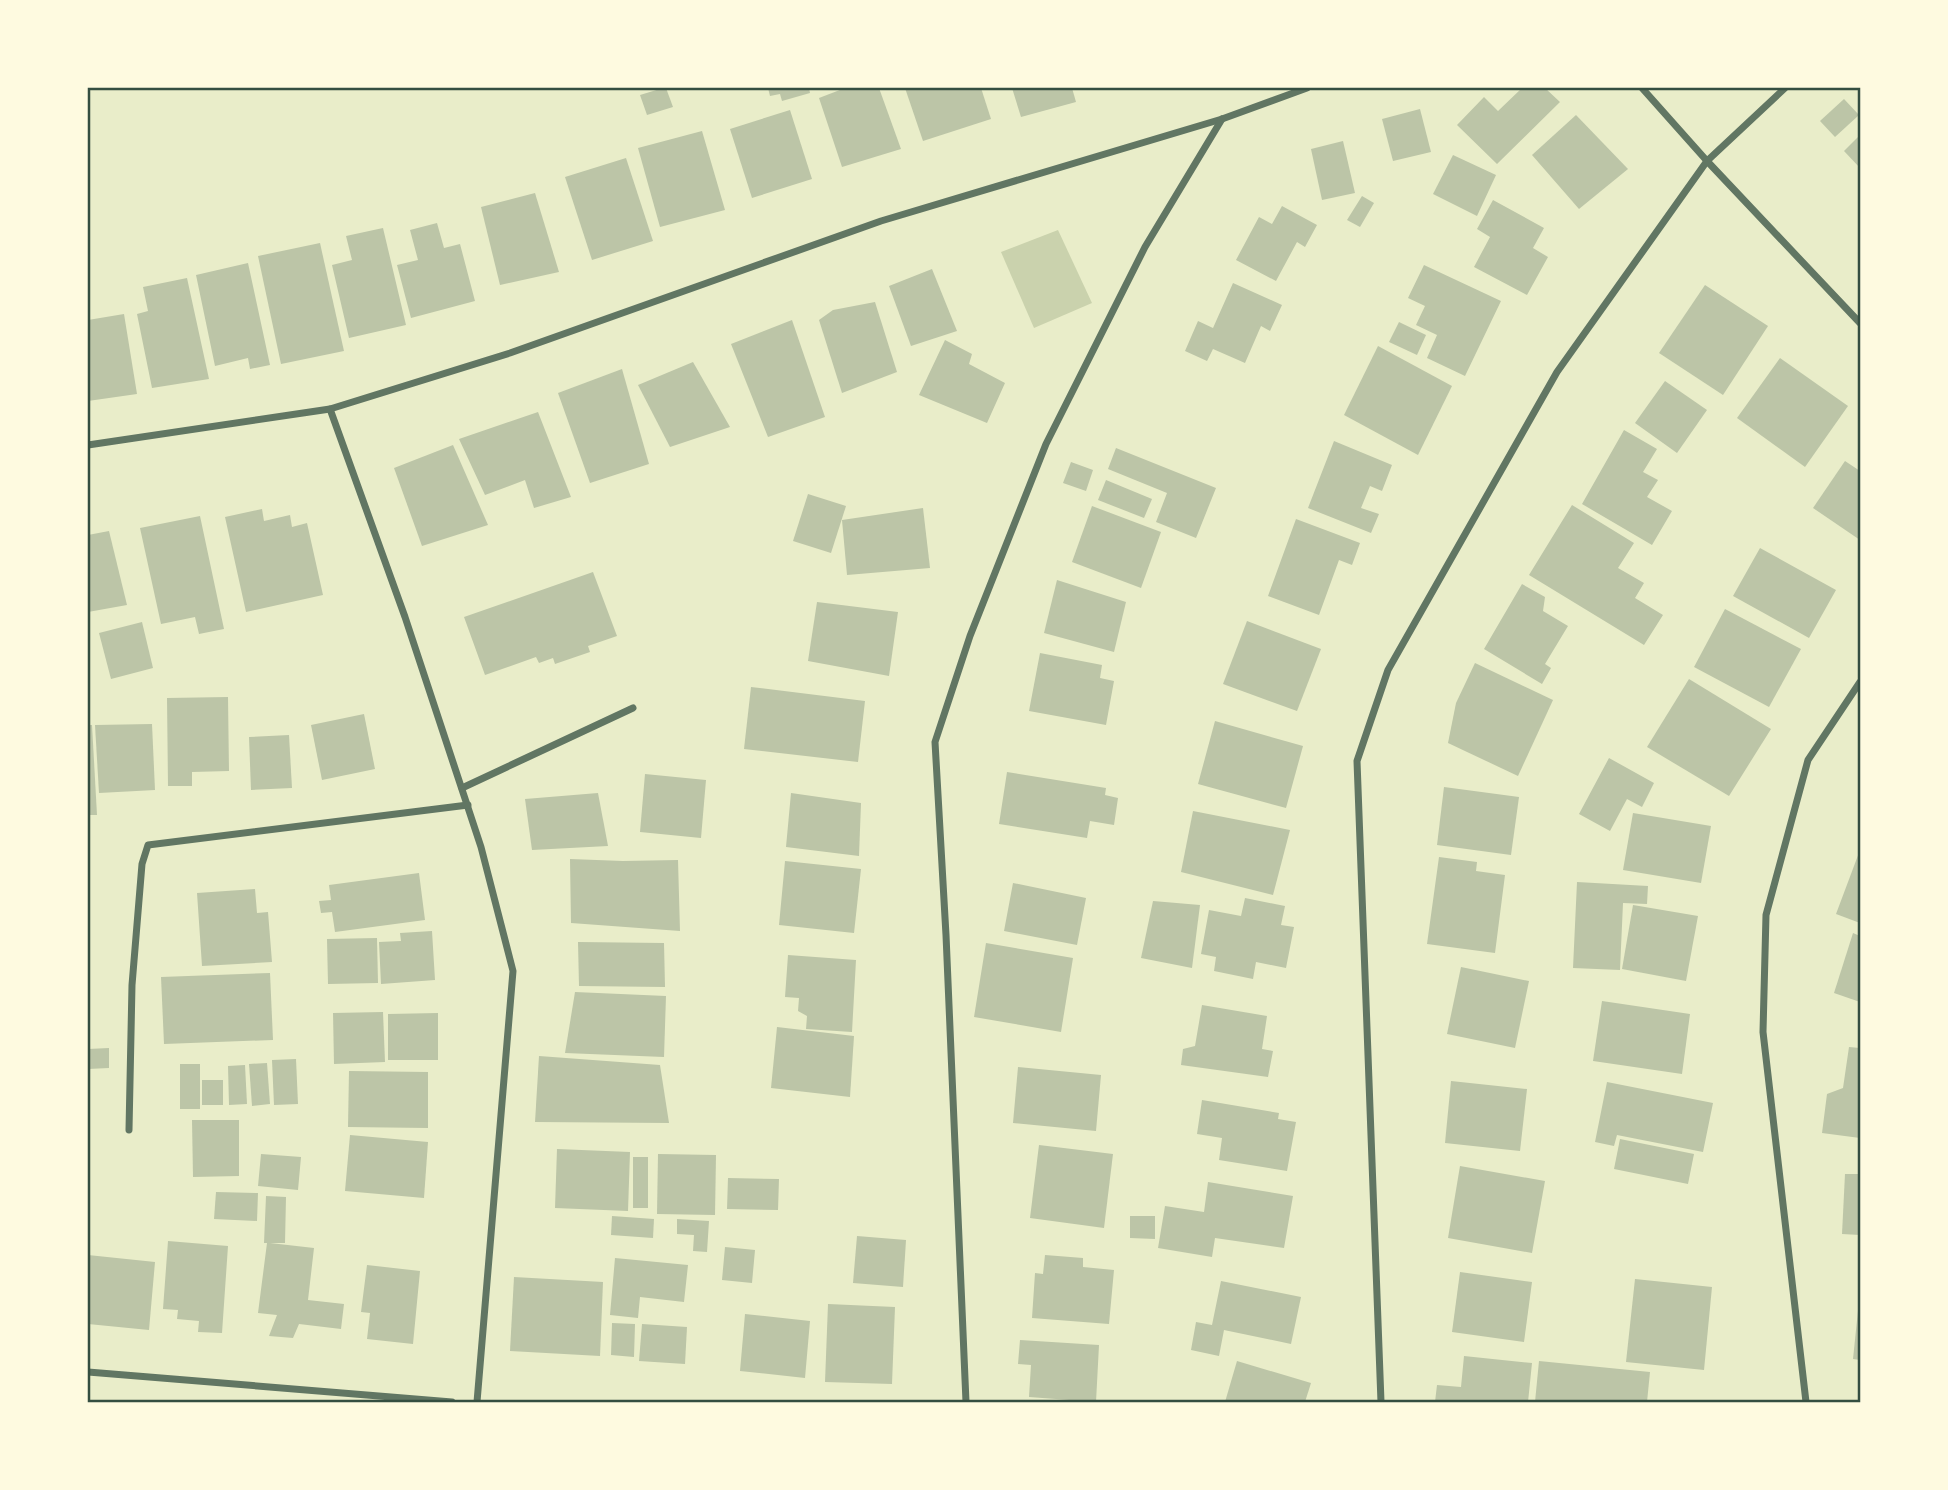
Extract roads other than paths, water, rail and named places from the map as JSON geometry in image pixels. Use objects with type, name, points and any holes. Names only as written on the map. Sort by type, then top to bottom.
[{"type":"street","points":[[88,445],[330,409],[510,353],[881,221],[1222,119],[1307,88]]},
{"type":"street","points":[[1642,88],[1860,323]]},
{"type":"street","points":[[1381,1402],[1357,761],[1388,670],[1557,372],[1707,161],[1785,88]]},
{"type":"street","points":[[966,1402],[935,742],[970,636],[1046,444],[1145,247],[1222,119]]},
{"type":"street","points":[[330,409],[405,617],[462,788],[481,847],[513,971],[477,1402]]},
{"type":"street","points":[[1806,1402],[1763,1031],[1766,915],[1808,761],[1860,682]]},
{"type":"street","points":[[462,788],[633,709]]},
{"type":"street","points":[[129,1130],[132,985],[142,864],[148,845],[467,805]]},
{"type":"street","points":[[88,1372],[452,1402]]}]
